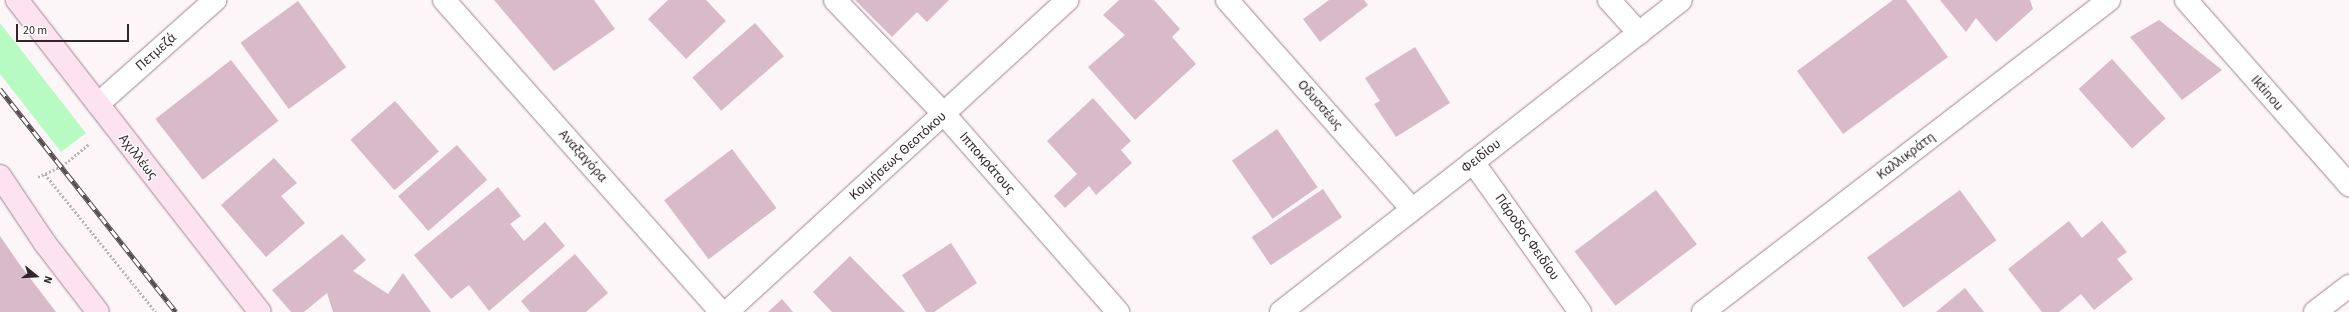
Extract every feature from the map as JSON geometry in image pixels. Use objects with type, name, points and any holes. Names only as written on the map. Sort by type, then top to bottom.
[{"type":"street","name":"Αχιλλέως","points":[[18,0],[113,125],[260,312]]},
{"type":"street","name":"Πετμεζά","points":[[98,104],[214,0]]},
{"type":"street","name":"Αναξαγόρα","points":[[444,0],[721,312]]},
{"type":"street","name":"Ιπποκράτους","points":[[835,0],[944,114],[1118,312]]},
{"type":"street","name":"Κοιμήσεως Θεοτόκου","points":[[727,312],[1068,0]]},
{"type":"street","name":"Οδυσσέως","points":[[1228,0],[1412,209]]},
{"type":"street","points":[[1609,0],[1639,33]]},
{"type":"street","name":"Φειδίου","points":[[1281,312],[1681,0]]},
{"type":"street","name":"Καλλικράτη","points":[[1703,312],[2110,0]]},
{"type":"street","name":"Iktinou","points":[[2186,0],[2349,185]]},
{"type":"street","name":"Πάροδος Φειδίου","points":[[1474,162],[1580,312]]},
{"type":"street","points":[[3,187],[98,312]]},
{"type":"street","points":[[2315,312],[2349,286]]},
{"type":"path","points":[[3,187],[45,174],[62,166],[113,125]]},
{"type":"path","points":[[45,174],[156,312]]},
{"type":"green space","points":[[0,23],[86,133],[61,152],[0,74]]},
{"type":"building","points":[[494,0],[594,0],[615,29],[554,71]]},
{"type":"building","points":[[668,0],[706,0],[726,21],[686,59],[648,19]]},
{"type":"building","points":[[855,0],[949,0],[927,22],[917,12],[892,37]]},
{"type":"building","points":[[1119,0],[1154,0],[1180,29],[1172,37],[1196,64],[1135,120],[1088,67],[1125,35],[1103,15]]},
{"type":"building","points":[[1329,0],[1364,0],[1368,5],[1320,42],[1303,19]]},
{"type":"building","points":[[1893,0],[1906,0],[1948,57],[1843,134],[1797,71]]},
{"type":"building","points":[[1940,0],[2030,0],[2033,9],[1996,42],[1976,18],[1966,32]]},
{"type":"building","points":[[298,1],[346,67],[289,109],[241,43]]},
{"type":"building","points":[[2159,20],[2222,70],[2182,100],[2130,37]]},
{"type":"building","points":[[755,23],[784,56],[721,111],[692,77]]},
{"type":"building","points":[[1415,47],[1450,103],[1396,137],[1374,104],[1380,101],[1365,78]]},
{"type":"building","points":[[2112,59],[2166,118],[2132,149],[2079,89]]},
{"type":"building","points":[[231,60],[278,121],[203,180],[155,119]]},
{"type":"building","points":[[1093,98],[1131,141],[1121,150],[1132,163],[1096,195],[1089,186],[1065,208],[1054,196],[1077,174],[1047,141]]},
{"type":"building","points":[[395,101],[439,152],[394,190],[350,140]]},
{"type":"building","points":[[1277,129],[1318,187],[1273,219],[1232,161]]},
{"type":"building","points":[[457,145],[487,180],[428,231],[398,196]]},
{"type":"building","points":[[732,149],[777,208],[709,259],[664,200]]},
{"type":"building","points":[[274,158],[297,183],[281,196],[305,223],[266,257],[221,205]]},
{"type":"building","points":[[498,187],[521,216],[510,224],[524,241],[545,222],[565,246],[489,311],[469,285],[451,299],[414,255]]},
{"type":"building","points":[[1323,189],[1342,217],[1271,265],[1252,237]]},
{"type":"building","points":[[1656,190],[1697,244],[1615,306],[1575,251]]},
{"type":"building","points":[[1960,190],[1996,240],[1903,308],[1867,258]]},
{"type":"building","points":[[2069,221],[2082,238],[2102,221],[2127,252],[2117,259],[2133,279],[2094,310],[2081,294],[2059,312],[2042,312],[2008,269]]},
{"type":"building","points":[[342,234],[366,260],[353,271],[388,294],[403,273],[431,312],[333,312],[327,293],[304,312],[291,312],[272,290]]},
{"type":"building","points":[[0,236],[20,265],[56,312],[0,312]]},
{"type":"building","points":[[951,243],[977,283],[934,312],[926,312],[902,275]]},
{"type":"building","points":[[575,254],[608,293],[586,312],[530,312],[521,301]]},
{"type":"building","points":[[850,256],[905,312],[832,312],[813,292]]},
{"type":"building","points":[[1965,288],[1984,312],[1936,312]]},
{"type":"building","points":[[782,299],[793,312],[768,312]]},
{"type":"railway","points":[[0,89],[176,312]]}]
